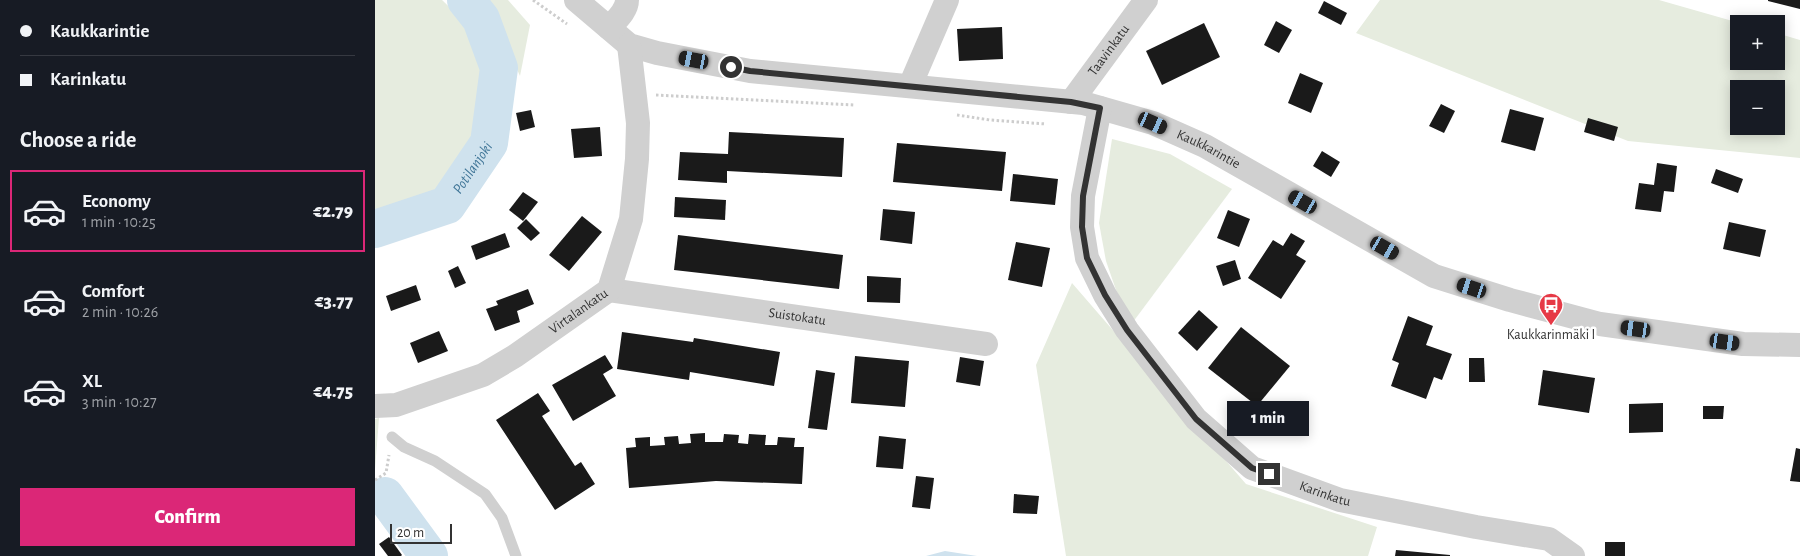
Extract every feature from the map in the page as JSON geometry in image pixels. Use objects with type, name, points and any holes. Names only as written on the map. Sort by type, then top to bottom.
[{"type":"street","name":"Kaukkarintie","points":[[576,0],[629,45],[657,53],[750,71],[1071,102],[1100,108],[1153,123],[1205,146],[1434,276],[1510,300],[1600,324],[1743,344],[1800,345]]},
{"type":"street","points":[[609,28],[623,12],[627,5],[627,0]]},
{"type":"street","points":[[910,86],[947,0]]},
{"type":"street","name":"Taavinkatu","points":[[1071,102],[1146,0]]},
{"type":"street","name":"Virtalankatu","points":[[375,406],[396,404],[483,375],[515,356],[609,290],[631,219],[637,159],[638,124],[629,45]]},
{"type":"street","name":"Karinkatu","points":[[1100,108],[1083,196],[1082,227],[1087,258],[1105,295],[1127,330],[1196,419],[1252,468],[1339,500],[1476,527],[1549,539],[1573,556]]},
{"type":"street","name":"Suistokatu","points":[[609,290],[986,344]]},
{"type":"lane","points":[[392,437],[404,447],[435,461],[485,494],[502,518],[516,556]]},
{"type":"path","points":[[533,0],[573,28]]},
{"type":"path","points":[[657,95],[862,106]]},
{"type":"path","points":[[955,115],[990,120],[1054,124]]},
{"type":"shaded area","points":[[375,0],[442,0],[473,30],[485,73],[475,134],[432,195],[375,213]]},
{"type":"shaded area","points":[[486,0],[508,0],[530,25],[520,76]]},
{"type":"shaded area","points":[[1380,0],[1659,0],[1730,20],[1730,70],[1785,70],[1785,36],[1800,40],[1800,158],[1628,141],[1356,33]]},
{"type":"shaded area","points":[[1112,139],[1170,154],[1232,189],[1133,322],[1116,290],[1106,261],[1099,223]]},
{"type":"shaded area","points":[[1072,283],[1246,484],[1377,527],[1368,556],[1066,556],[1036,365]]},
{"type":"shaded area","points":[[379,418],[375,470],[375,419]]},
{"type":"water","points":[[945,551],[977,556],[926,556]]},
{"type":"building","points":[[1800,0],[1800,9],[1768,1]]},
{"type":"building","points":[[1324,1],[1347,13],[1341,25],[1318,13]]},
{"type":"building","points":[[1276,21],[1292,30],[1279,53],[1264,45]]},
{"type":"building","points":[[1204,23],[1220,57],[1162,85],[1146,51]]},
{"type":"building","points":[[1002,27],[1003,59],[959,61],[957,29]]},
{"type":"building","points":[[1300,73],[1323,83],[1311,113],[1288,103]]},
{"type":"building","points":[[1441,104],[1455,111],[1444,133],[1429,126]]},
{"type":"building","points":[[1510,109],[1544,118],[1535,151],[1501,142]]},
{"type":"building","points":[[531,110],[535,127],[520,131],[516,113]]},
{"type":"building","points":[[1588,118],[1618,127],[1614,141],[1584,132]]},
{"type":"building","points":[[600,127],[602,156],[574,158],[571,129]]},
{"type":"building","points":[[729,132],[844,138],[842,177],[727,171],[727,183],[678,180],[680,152],[728,154]]},
{"type":"building","points":[[897,143],[1006,152],[1002,191],[893,182]]},
{"type":"building","points":[[1322,151],[1340,162],[1331,177],[1313,166]]},
{"type":"building","points":[[1657,163],[1677,166],[1674,192],[1664,191],[1661,212],[1635,209],[1639,183],[1654,185]]},
{"type":"building","points":[[1716,169],[1743,179],[1738,193],[1711,183]]},
{"type":"building","points":[[1013,174],[1058,179],[1055,205],[1010,201]]},
{"type":"building","points":[[523,192],[538,202],[523,221],[509,210]]},
{"type":"building","points":[[675,197],[726,200],[725,220],[674,217]]},
{"type":"building","points":[[883,209],[915,212],[912,244],[880,240]]},
{"type":"building","points":[[1228,210],[1250,219],[1239,247],[1217,238]]},
{"type":"building","points":[[582,216],[602,232],[569,271],[549,255]]},
{"type":"building","points":[[526,219],[540,233],[531,241],[517,228]]},
{"type":"building","points":[[1729,222],[1766,230],[1760,257],[1723,249]]},
{"type":"building","points":[[505,233],[510,247],[476,260],[471,246]]},
{"type":"building","points":[[1291,233],[1305,241],[1296,255],[1306,261],[1281,299],[1248,278],[1273,240],[1283,246]]},
{"type":"building","points":[[678,235],[843,255],[839,289],[674,270]]},
{"type":"building","points":[[1016,242],[1050,248],[1042,287],[1008,280]]},
{"type":"building","points":[[1235,260],[1241,279],[1223,286],[1216,266]]},
{"type":"building","points":[[458,266],[466,283],[455,288],[448,271]]},
{"type":"building","points":[[867,276],[901,278],[900,303],[867,302]]},
{"type":"building","points":[[416,285],[421,300],[391,311],[386,296]]},
{"type":"building","points":[[528,289],[534,304],[517,311],[520,322],[495,331],[486,309],[498,305],[496,301]]},
{"type":"building","points":[[1199,310],[1218,327],[1197,351],[1178,333]]},
{"type":"building","points":[[1408,316],[1433,326],[1426,345],[1452,354],[1442,380],[1434,377],[1426,399],[1391,386],[1399,363],[1392,360]]},
{"type":"building","points":[[1241,327],[1290,366],[1257,406],[1208,368]]},
{"type":"building","points":[[439,331],[448,351],[418,363],[410,343]]},
{"type":"building","points":[[622,332],[693,342],[694,338],[780,352],[774,386],[690,372],[689,380],[617,369]]},
{"type":"building","points":[[605,355],[613,368],[603,374],[616,396],[573,421],[552,385]]},
{"type":"building","points":[[855,356],[909,361],[905,407],[851,403]]},
{"type":"building","points":[[960,357],[984,361],[980,386],[956,382]]},
{"type":"building","points":[[1469,358],[1484,358],[1485,382],[1469,382]]},
{"type":"building","points":[[816,370],[835,373],[827,430],[808,428]]},
{"type":"building","points":[[1543,370],[1595,378],[1589,413],[1538,405]]},
{"type":"building","points":[[538,393],[550,411],[542,416],[575,466],[581,462],[595,484],[555,510],[496,420]]},
{"type":"building","points":[[1663,403],[1663,432],[1629,433],[1629,404]]},
{"type":"building","points":[[1703,406],[1724,406],[1723,419],[1703,419]]},
{"type":"building","points":[[705,433],[705,442],[723,442],[724,434],[739,435],[738,443],[748,444],[749,434],[766,435],[765,445],[777,445],[778,437],[795,438],[794,447],[804,447],[802,484],[716,481],[629,488],[626,448],[636,447],[635,438],[650,437],[650,446],[665,445],[664,437],[678,436],[679,444],[691,443],[690,434]]},
{"type":"building","points":[[879,436],[906,439],[903,469],[876,467]]},
{"type":"building","points":[[1796,448],[1800,449],[1800,482],[1790,481]]},
{"type":"building","points":[[916,476],[934,478],[930,509],[912,507]]},
{"type":"building","points":[[1014,494],[1039,496],[1037,514],[1013,513]]},
{"type":"building","points":[[389,537],[401,556],[388,556],[379,544]]},
{"type":"building","points":[[1605,542],[1625,542],[1625,556],[1605,556]]},
{"type":"building","points":[[1396,550],[1450,555],[1450,556],[1395,556]]},
{"type":"waterway","name":"Potilanjoki","points":[[375,229],[447,205],[489,143],[499,68],[481,19],[466,0]]},
{"type":"waterway","name":"Potilanjoki","points":[[385,496],[429,556]]},
{"type":"place","name":"Kaukkarinmäki I","points":[[1551,326]]},
{"type":"route","points":[[731,67],[750,71],[1083,103],[1100,108],[1083,196],[1082,227],[1087,258],[1105,295],[1127,330],[1196,419],[1252,468],[1269,474]]}]
